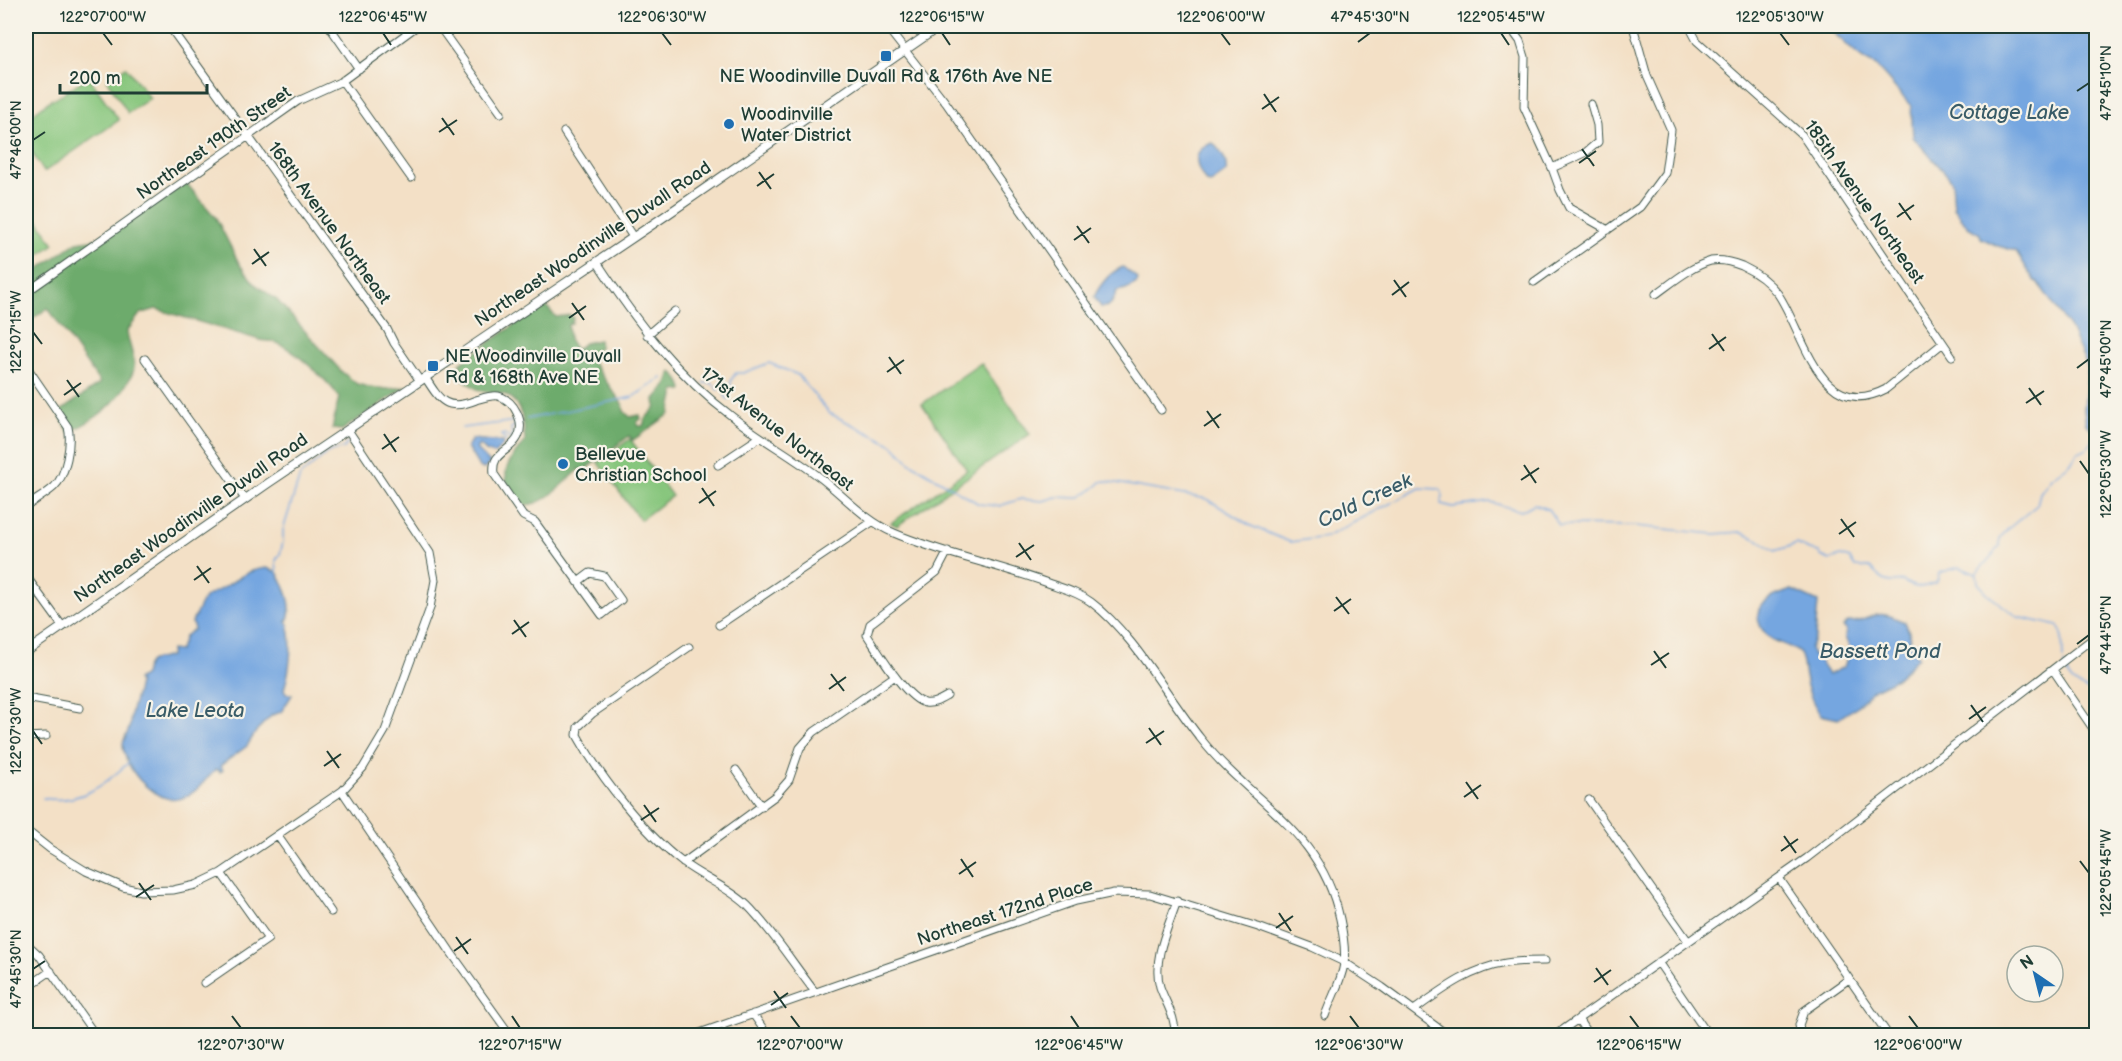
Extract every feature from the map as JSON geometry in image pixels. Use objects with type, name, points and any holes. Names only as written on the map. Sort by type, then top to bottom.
[{"type":"main road","name":"Northeast Woodinville Duvall Road","points":[[26,652],[245,499],[597,262],[940,26]]},
{"type":"street","name":"168th Avenue Northeast","points":[[169,26],[387,329],[394,343],[441,399],[451,406],[466,405],[488,396],[496,396],[504,398],[514,407],[519,422],[519,435],[495,460],[494,474],[523,516],[535,522],[578,582]]},
{"type":"street","points":[[329,26],[359,69]]},
{"type":"street","name":"Northeast 190th Street","points":[[31,290],[298,101],[342,81],[417,26]]},
{"type":"street","points":[[439,26],[501,113]]},
{"type":"street","points":[[886,26],[946,103],[1161,410]]},
{"type":"street","points":[[1509,26],[1520,41],[1525,57],[1524,107],[1569,208],[1608,230]]},
{"type":"street","points":[[1534,282],[1640,207],[1665,173],[1671,130],[1647,76],[1633,26]]},
{"type":"street","name":"185th Avenue Northeast","points":[[1689,26],[1697,41],[1802,135],[1952,356]]},
{"type":"street","points":[[342,81],[411,178]]},
{"type":"street","points":[[1552,168],[1585,153],[1598,142],[1597,125],[1591,104]]},
{"type":"street","points":[[564,132],[633,237]]},
{"type":"street","points":[[1656,294],[1693,267],[1714,261],[1731,261],[1759,274],[1778,294],[1820,375],[1840,394],[1860,399],[1886,389],[1943,343]]},
{"type":"street","name":"171st Avenue Northeast","points":[[597,262],[647,335],[696,386],[733,417],[823,480],[872,522],[923,545],[948,551],[1081,595],[1105,614],[1136,650],[1206,745],[1296,833],[1320,864],[1337,905],[1343,934],[1344,962],[1339,986],[1331,997],[1325,1016]]},
{"type":"street","points":[[647,335],[675,311]]},
{"type":"street","points":[[145,359],[245,499]]},
{"type":"street","points":[[26,507],[56,485],[69,452],[70,437],[68,427],[29,370]]},
{"type":"street","points":[[26,830],[50,849],[116,884],[141,891],[161,891],[196,885],[221,873],[342,791],[363,768],[385,731],[430,608],[435,588],[430,553],[348,430]]},
{"type":"street","points":[[718,465],[760,436]]},
{"type":"street","points":[[719,625],[872,522]]},
{"type":"street","points":[[947,696],[934,703],[920,701],[895,676],[867,634],[870,624],[937,572],[948,551]]},
{"type":"street","points":[[590,573],[604,576],[621,600],[602,615],[578,582],[590,573]]},
{"type":"street","points":[[26,576],[63,627]]},
{"type":"street","points":[[1554,1035],[1779,878],[2097,636]]},
{"type":"street","points":[[689,646],[600,708],[578,727],[576,732],[616,791],[650,832],[683,863],[723,886],[747,905],[815,992]]},
{"type":"street","points":[[2055,668],[2097,733]]},
{"type":"street","points":[[683,863],[776,796],[789,780],[800,748],[813,732],[895,676]]},
{"type":"street","points":[[26,698],[80,708]]},
{"type":"street","points":[[26,737],[46,736]]},
{"type":"street","points":[[736,770],[762,807]]},
{"type":"street","points":[[342,791],[450,951],[511,1035]]},
{"type":"street","points":[[1589,800],[1688,941]]},
{"type":"street","points":[[277,835],[331,912]]},
{"type":"street","points":[[204,983],[268,939],[221,873]]},
{"type":"street","points":[[1779,878],[1888,1035]]},
{"type":"street","name":"Northeast 172nd Place","points":[[691,1035],[1078,901],[1114,893],[1131,892],[1177,901],[1294,940],[1344,962],[1449,1035]]},
{"type":"street","points":[[1175,1035],[1173,1015],[1164,998],[1158,975],[1162,946],[1177,901]]},
{"type":"street","points":[[26,943],[51,970],[96,1035]]},
{"type":"street","points":[[1414,1011],[1440,991],[1484,968],[1505,963],[1545,961]]},
{"type":"street","points":[[1658,962],[1709,1035]]},
{"type":"street","points":[[26,988],[51,970]]},
{"type":"street","points":[[1801,1035],[1799,1025],[1804,1011],[1849,979]]},
{"type":"street","points":[[753,1014],[768,1035]]},
{"type":"street","points":[[1578,1019],[1589,1035]]},
{"type":"green space","points":[[126,67],[150,98],[128,113],[107,80]]},
{"type":"green space","points":[[86,78],[90,79],[119,120],[44,172],[26,143],[26,119],[52,99]]},
{"type":"green space","points":[[186,183],[216,218],[240,265],[255,284],[277,300],[342,372],[357,384],[369,387],[388,389],[406,387],[342,430],[332,429],[339,397],[319,374],[290,350],[274,342],[260,340],[156,309],[140,314],[127,331],[134,368],[123,389],[104,411],[69,432],[58,413],[100,383],[48,308],[26,323],[26,278],[77,242],[103,238]]},
{"type":"green space","points":[[26,203],[54,244],[26,264]]},
{"type":"green space","points":[[546,306],[556,317],[571,315],[573,318],[572,323],[568,325],[569,339],[576,350],[584,343],[599,340],[600,347],[588,356],[623,405],[624,411],[630,417],[640,415],[638,426],[643,426],[645,419],[656,407],[655,399],[666,386],[671,372],[679,380],[683,390],[675,391],[670,414],[633,440],[629,436],[583,471],[580,469],[548,497],[533,504],[523,505],[512,494],[506,479],[511,460],[525,442],[519,409],[506,395],[482,391],[472,386],[462,378],[460,363],[540,307]]},
{"type":"green space","points":[[981,363],[1030,434],[897,526],[891,523],[967,470],[922,404]]},
{"type":"green space","points":[[630,439],[672,496],[640,520],[598,463]]},
{"type":"water","name":"Cottage Lake","points":[[1824,26],[2096,26],[2095,432],[2086,424],[2084,409],[2088,368],[2070,328],[2034,280],[2016,251],[1981,238],[1980,234],[1968,227],[1954,208],[1952,182],[1913,137],[1911,106],[1875,65],[1861,57]]},
{"type":"water","points":[[1213,143],[1223,156],[1226,172],[1211,183],[1206,182],[1202,176],[1197,159],[1201,150]]},
{"type":"water","points":[[1123,267],[1138,279],[1137,283],[1117,291],[1110,305],[1101,307],[1094,297],[1096,292],[1110,276]]},
{"type":"water","points":[[472,439],[503,442],[494,454],[486,451],[480,445],[477,447],[477,450],[490,463],[484,469],[479,467],[467,447]]},
{"type":"water","name":"Lake Leota","points":[[267,568],[277,572],[286,590],[289,603],[287,621],[290,655],[284,689],[286,693],[292,695],[281,712],[272,715],[257,730],[247,746],[220,766],[223,770],[220,772],[217,769],[187,796],[172,799],[162,796],[143,784],[135,774],[129,765],[123,745],[130,725],[139,683],[137,680],[144,675],[150,662],[170,656],[171,650],[179,651],[185,636],[194,629],[192,622],[207,596],[247,573]]},
{"type":"water","name":"Bassett Pond","points":[[1792,590],[1818,602],[1815,637],[1810,648],[1813,656],[1819,659],[1828,675],[1844,667],[1850,649],[1845,637],[1846,630],[1843,627],[1848,622],[1877,615],[1905,622],[1910,644],[1918,657],[1897,678],[1874,689],[1856,707],[1838,719],[1821,715],[1809,692],[1800,654],[1769,637],[1761,627],[1758,617],[1766,601]]},
{"type":"waterway","name":"Cold Creek","points":[[703,383],[712,383],[718,390],[719,385],[724,384],[725,396],[730,399],[731,380],[736,373],[743,373],[769,363],[798,375],[829,413],[893,445],[911,463],[979,504],[999,506],[1021,499],[1043,501],[1056,497],[1079,498],[1105,481],[1207,499],[1251,526],[1290,542],[1326,537],[1420,488],[1440,489],[1443,497],[1441,504],[1453,507],[1490,502],[1521,511],[1534,504],[1548,509],[1559,525],[1635,526],[1714,534],[1740,532],[1759,540],[1775,551],[1797,544],[1819,552],[1821,556],[1830,560],[1841,556],[1850,559],[1855,567],[1870,568],[1885,581],[1903,581],[1916,587],[1937,582],[1939,573],[1959,567],[1976,574]]},
{"type":"waterway","points":[[527,419],[633,397],[662,378]]},
{"type":"waterway","points":[[462,428],[516,421]]},
{"type":"waterway","points":[[506,441],[501,435],[505,434],[510,439],[512,438],[511,428],[516,425],[516,421]]},
{"type":"waterway","points":[[1976,574],[2000,546],[2000,538],[2037,505],[2040,493],[2051,478],[2070,464],[2078,452],[2090,445],[2095,432]]},
{"type":"waterway","points":[[277,572],[276,560],[283,542],[283,530],[300,476],[328,452],[344,448],[348,442]]},
{"type":"waterway","points":[[1977,575],[1978,583],[1991,597],[2018,617],[2058,626],[2062,634],[2063,659]]},
{"type":"waterway","points":[[2064,664],[2071,680],[2096,694]]},
{"type":"waterway","points":[[43,798],[68,799],[80,796],[101,785],[129,762]]},
{"type":"place","name":"NE Woodinville Duvall Rd & 176th Ave NE","points":[[886,56]]},
{"type":"place","name":"Woodinville Water District","points":[[729,124]]},
{"type":"place","name":"NE Woodinville Duvall Rd & 168th Ave NE","points":[[433,366]]},
{"type":"place","name":"Bellevue Christian School","points":[[563,464]]}]
